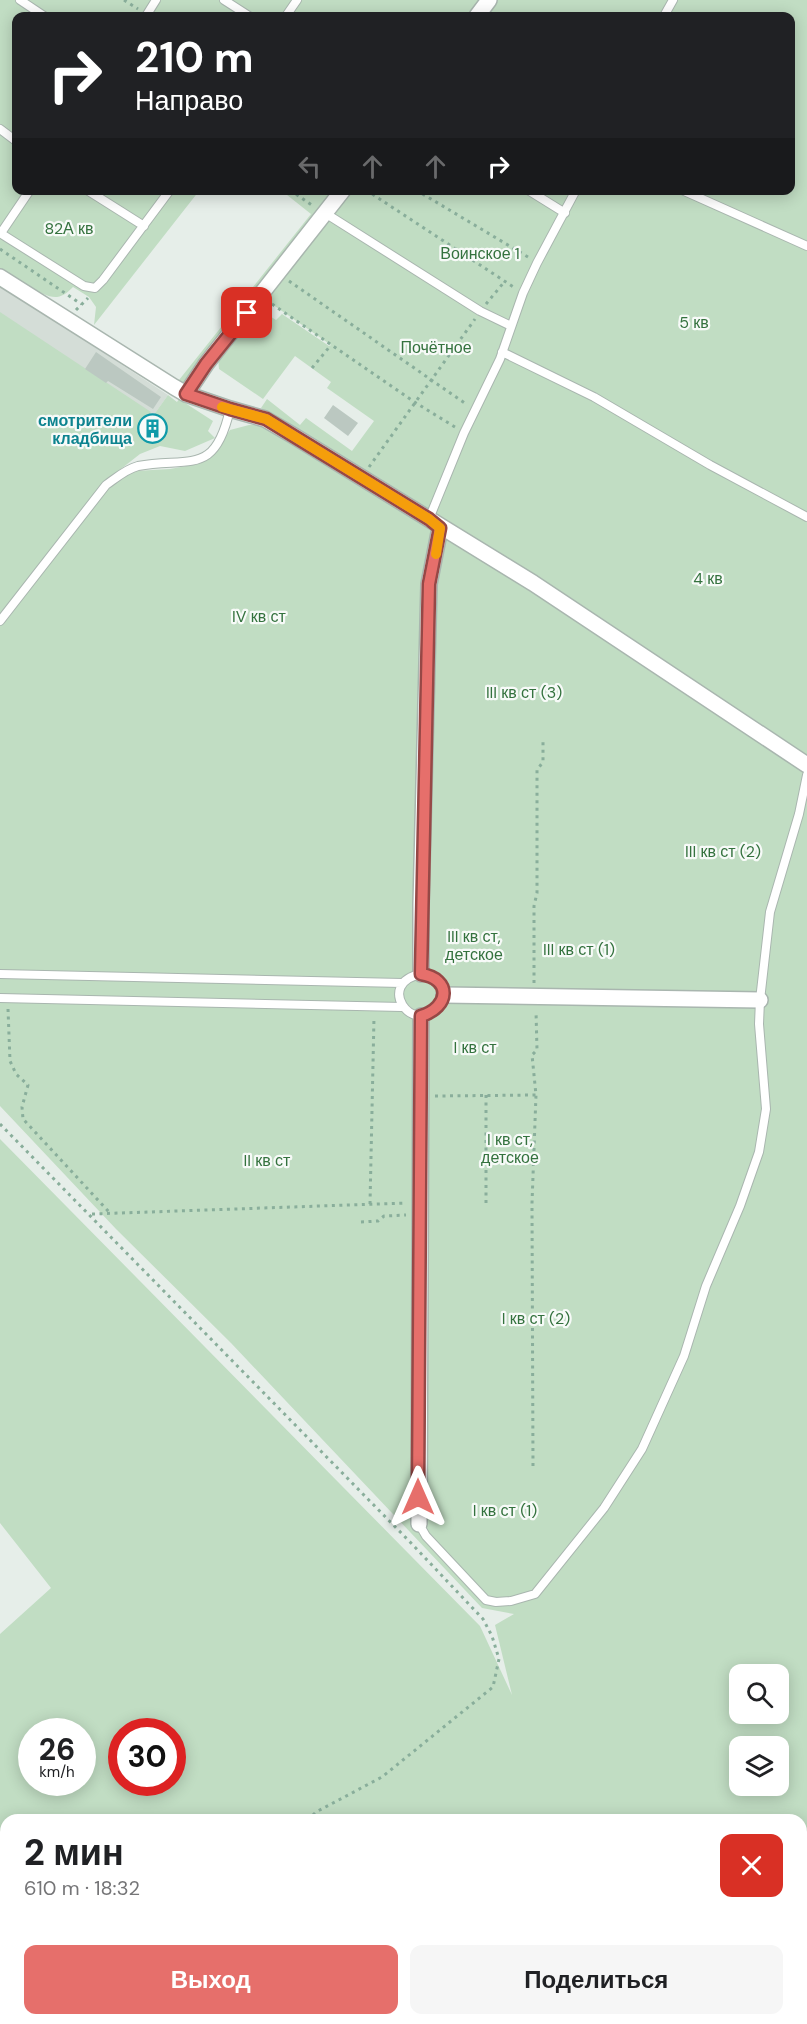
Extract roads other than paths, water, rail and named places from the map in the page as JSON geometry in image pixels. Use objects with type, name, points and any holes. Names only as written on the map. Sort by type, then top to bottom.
[{"type":"street","points":[[186,394],[206,364],[339,195]]},
{"type":"street","points":[[0,277],[186,394],[266,419],[612,634],[807,765]]},
{"type":"street","points":[[421,974],[429,584],[434,523]]},
{"type":"street","points":[[444,995],[760,1000]]},
{"type":"street","points":[[419,1524],[421,1016]]},
{"type":"lane","points":[[20,0],[38,12]]},
{"type":"lane","points":[[224,0],[243,12]]},
{"type":"lane","points":[[27,195],[0,233],[84,286],[95,288],[166,195]]},
{"type":"lane","points":[[95,195],[144,226]]},
{"type":"lane","points":[[536,195],[566,213]]},
{"type":"lane","points":[[434,523],[464,433],[502,352],[523,294],[574,195]]},
{"type":"lane","points":[[693,195],[807,246]]},
{"type":"lane","points":[[325,213],[480,311],[511,326]]},
{"type":"lane","points":[[502,352],[594,397],[710,465],[807,517]]},
{"type":"lane","points":[[0,621],[106,485],[138,466],[192,462],[209,455],[225,428],[230,409]]},
{"type":"lane","points":[[419,1524],[426,1536],[486,1600],[511,1601],[535,1593],[604,1508],[642,1449],[684,1356],[706,1286],[740,1206],[759,1152],[766,1109],[759,1024],[760,1000],[770,912],[799,814],[807,775]]},
{"type":"lane","points":[[4,998],[402,1007],[410,1013],[421,1016],[433,1012],[442,1004],[444,995],[439,982],[421,974],[409,976],[402,983],[399,995],[402,1007]]},
{"type":"lane","points":[[0,975],[402,983]]},
{"type":"place","name":"смотрители кладбища","points":[[153,429]]},
{"type":"park label","name":"82А кв","points":[[69,228]]},
{"type":"park label","name":"Воинское 1","points":[[480,253]]},
{"type":"park label","name":"5 кв","points":[[694,322]]},
{"type":"park label","name":"Почётное","points":[[436,347]]},
{"type":"park label","name":"4 кв","points":[[708,578]]},
{"type":"park label","name":"IV кв ст","points":[[259,616]]},
{"type":"park label","name":"III кв ст (3)","points":[[524,692]]},
{"type":"park label","name":"III кв ст (2)","points":[[723,851]]},
{"type":"park label","name":"III кв ст, детское","points":[[474,945]]},
{"type":"park label","name":"III кв ст (1)","points":[[579,949]]},
{"type":"park label","name":"I кв ст","points":[[475,1047]]},
{"type":"park label","name":"I кв ст, детское","points":[[510,1148]]},
{"type":"park label","name":"II кв ст","points":[[267,1160]]},
{"type":"park label","name":"I кв ст (2)","points":[[536,1318]]},
{"type":"park label","name":"I кв ст (1)","points":[[505,1510]]}]
